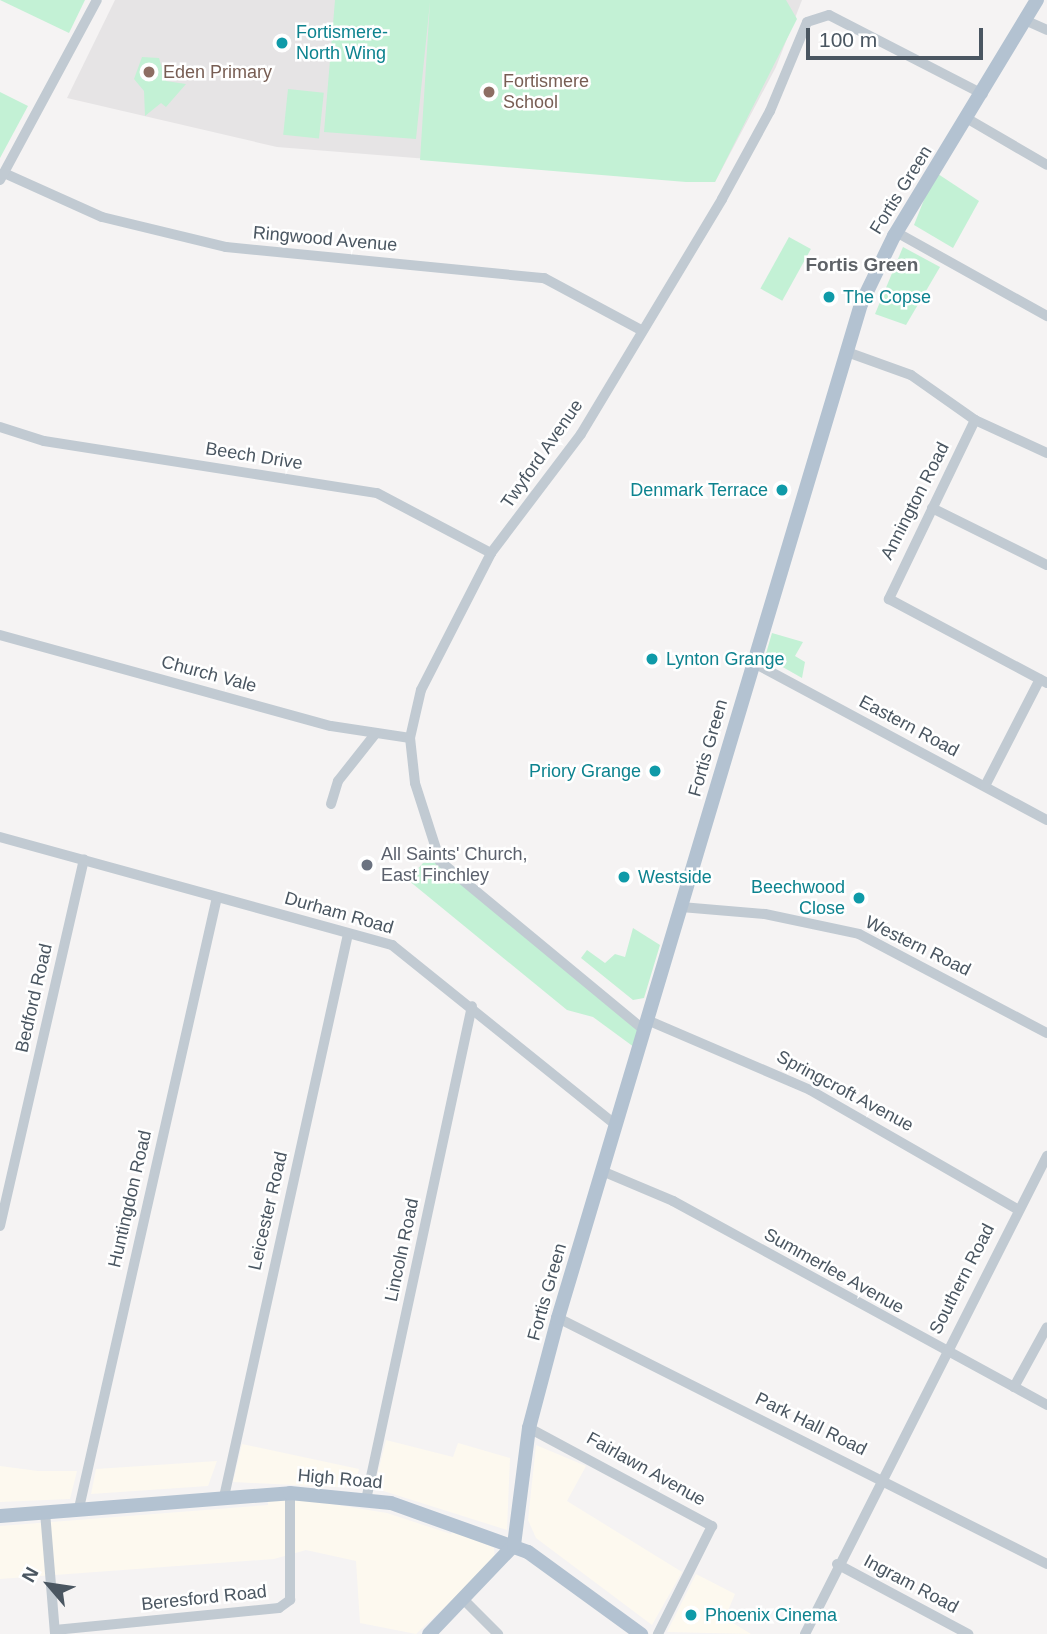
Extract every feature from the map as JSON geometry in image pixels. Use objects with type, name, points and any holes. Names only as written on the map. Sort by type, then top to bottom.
[{"type":"main road","name":"Fortis Green","points":[[514,1545],[529,1428],[558,1318],[866,291],[896,232],[1027,21],[1032,1]]},
{"type":"main road","name":"High Road","points":[[0,1516],[290,1493],[366,1500],[514,1545],[641,1634]]},
{"type":"main road","points":[[429,1634],[465,1601],[514,1545]]},
{"type":"street","points":[[2,176],[97,0]]},
{"type":"street","name":"Twyford Avenue","points":[[645,1025],[440,862],[424,823],[411,738],[440,644],[491,553],[581,434],[770,111],[807,22],[828,15],[983,94]]},
{"type":"street","points":[[1027,21],[1047,30]]},
{"type":"street","points":[[968,119],[1047,165]]},
{"type":"street","name":"Ringwood Avenue","points":[[2,176],[102,217],[203,242],[544,278],[641,330]]},
{"type":"street","points":[[896,232],[1047,316]]},
{"type":"street","points":[[847,352],[911,375],[975,420],[1047,453]]},
{"type":"street","name":"Annington Road","points":[[975,420],[889,599],[1043,681]]},
{"type":"street","name":"Beech Drive","points":[[0,427],[44,441],[377,493],[491,553]]},
{"type":"street","points":[[932,508],[1047,565]]},
{"type":"street","name":"Church Vale","points":[[0,635],[376,733],[411,738]]},
{"type":"street","name":"Eastern Road","points":[[754,663],[1047,820]]},
{"type":"street","points":[[985,786],[1043,681]]},
{"type":"street","points":[[331,804],[338,781],[376,733]]},
{"type":"street","name":"Durham Road","points":[[0,837],[392,945],[472,1006],[616,1125]]},
{"type":"street","name":"Bedford Road","points":[[0,1226],[84,860]]},
{"type":"street","name":"Huntingdon Road","points":[[79,1508],[217,897]]},
{"type":"street","name":"Western Road","points":[[681,907],[765,914],[859,934],[1047,1033]]},
{"type":"street","name":"Leicester Road","points":[[223,1497],[348,934]]},
{"type":"street","name":"Lincoln Road","points":[[366,1500],[472,1006]]},
{"type":"street","name":"Springcroft Avenue","points":[[645,1025],[810,1090],[1017,1209]]},
{"type":"street","name":"Southern Road","points":[[805,1634],[879,1477],[1047,1156]]},
{"type":"street","name":"Summerlee Avenue","points":[[602,1171],[673,1201],[1047,1405]]},
{"type":"street","name":"Park Hall Road","points":[[558,1318],[879,1477],[1047,1564]]},
{"type":"street","points":[[1014,1387],[1047,1327]]},
{"type":"street","name":"Fairlawn Avenue","points":[[529,1428],[712,1525],[658,1634]]},
{"type":"street","name":"Beresford Road","points":[[55,1632],[279,1608],[290,1600],[290,1493]]},
{"type":"street","points":[[45,1512],[55,1632]]},
{"type":"street","name":"Ingram Road","points":[[837,1564],[968,1634]]},
{"type":"street","points":[[465,1601],[498,1634]]},
{"type":"shaded area","name":"Fortismere School","points":[[115,0],[802,0],[776,67],[715,182],[277,147],[67,98]]},
{"type":"shaded area","points":[[386,1440],[453,1457],[458,1443],[510,1458],[507,1530],[374,1488]]},
{"type":"shaded area","points":[[242,1444],[359,1469],[354,1488],[233,1482]]},
{"type":"shaded area","points":[[536,1445],[586,1466],[567,1501],[682,1572],[652,1625],[536,1538],[528,1520]]},
{"type":"shaded area","points":[[217,1461],[208,1486],[91,1494],[96,1469]]},
{"type":"shaded area","points":[[0,1466],[38,1471],[77,1471],[70,1499],[0,1502]]},
{"type":"shaded area","points":[[268,1500],[313,1501],[387,1513],[451,1534],[454,1530],[494,1548],[495,1560],[416,1634],[360,1623],[356,1561],[306,1550],[274,1559],[0,1579],[0,1526],[268,1505]]},
{"type":"shaded area","points":[[696,1574],[735,1594],[725,1618],[751,1634],[667,1632]]},
{"type":"green space","points":[[0,0],[85,0],[69,33]]},
{"type":"green space","name":"Fortismere School","points":[[335,0],[786,0],[797,19],[715,182],[686,182],[420,160],[430,2],[416,139],[324,132]]},
{"type":"green space","points":[[142,57],[159,58],[166,81],[186,84],[166,107],[161,103],[145,116],[144,91],[134,79]]},
{"type":"green space","points":[[288,89],[324,93],[319,139],[283,135]]},
{"type":"green space","points":[[0,92],[28,106],[0,158]]},
{"type":"green space","points":[[935,172],[979,201],[953,248],[914,225]]},
{"type":"green space","points":[[789,237],[811,249],[782,301],[760,289]]},
{"type":"green space","points":[[903,247],[940,267],[906,325],[875,314]]},
{"type":"green space","points":[[772,633],[803,642],[795,656],[805,662],[802,678],[765,657]]},
{"type":"green space","points":[[440,862],[644,1030],[638,1050],[593,1017],[567,1010],[408,880],[423,863]]},
{"type":"green space","points":[[633,928],[660,945],[644,998],[633,1000],[581,958],[587,950],[605,963],[615,954],[625,957]]},
{"type":"place","name":"Fortismere- North Wing","points":[[282,43]]},
{"type":"place","name":"Eden Primary","points":[[149,72]]},
{"type":"place","name":"Fortismere School","points":[[489,92]]},
{"type":"place","name":"The Copse","points":[[829,297]]},
{"type":"place","name":"Denmark Terrace","points":[[782,490]]},
{"type":"place","name":"Lynton Grange","points":[[652,659]]},
{"type":"place","name":"Priory Grange","points":[[655,771]]},
{"type":"place","name":"All Saints' Church, East Finchley","points":[[367,865]]},
{"type":"place","name":"Westside","points":[[624,877]]},
{"type":"place","name":"Beechwood Close","points":[[859,898]]},
{"type":"place","name":"Phoenix Cinema","points":[[691,1615]]},
{"type":"district","name":"Fortis Green","points":[[862,265]]}]
